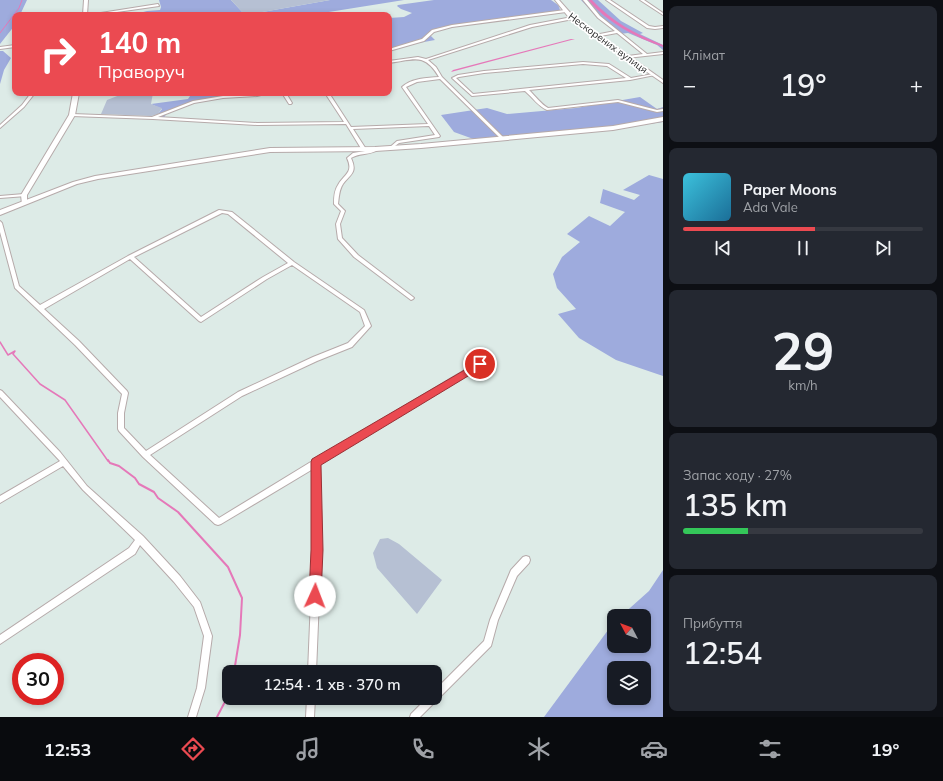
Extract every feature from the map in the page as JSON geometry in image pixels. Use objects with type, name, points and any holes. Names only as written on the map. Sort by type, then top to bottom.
[{"type":"main road","points":[[0,212],[75,183],[98,177],[270,150],[391,148],[613,128],[663,119]]},
{"type":"street","points":[[85,12],[86,0]]},
{"type":"street","name":"Нескорених вулиця","points":[[557,0],[572,18],[663,82]]},
{"type":"street","points":[[585,0],[599,17],[646,55]]},
{"type":"street","points":[[608,0],[648,27],[663,27]]},
{"type":"street","points":[[642,0],[663,14]]},
{"type":"street","points":[[110,12],[158,5]]},
{"type":"street","points":[[392,49],[423,40],[433,31],[452,26],[565,11]]},
{"type":"street","points":[[426,60],[531,26],[572,18]]},
{"type":"street","points":[[596,36],[617,32]]},
{"type":"street","points":[[0,48],[12,46]]},
{"type":"street","points":[[628,58],[663,53]]},
{"type":"street","points":[[392,62],[418,58],[426,60],[435,68],[441,78],[502,138]]},
{"type":"street","points":[[630,78],[608,65],[583,63],[484,72],[454,78],[472,95],[630,78],[653,75]]},
{"type":"street","points":[[391,148],[398,142],[438,136],[404,87],[417,81],[441,78]]},
{"type":"street","points":[[525,89],[539,102],[541,106],[547,109],[618,101],[657,111],[663,110]]},
{"type":"street","points":[[0,127],[23,106],[31,96]]},
{"type":"street","points":[[24,203],[24,195],[72,115],[75,96]]},
{"type":"street","points":[[152,118],[192,102],[240,96]]},
{"type":"street","points":[[286,96],[290,103]]},
{"type":"street","points":[[329,96],[364,149]]},
{"type":"street","points":[[72,115],[257,124],[347,123]]},
{"type":"street","points":[[350,128],[429,125]]},
{"type":"street","points":[[375,149],[376,150],[370,153],[352,155],[349,158],[353,165],[351,172],[342,182],[336,196],[336,204],[343,211],[338,224],[340,238],[356,256],[411,298]]},
{"type":"street","points":[[0,196],[24,195]]},
{"type":"street","points":[[40,308],[130,257],[221,211],[230,214],[292,263],[362,312],[368,326],[350,345],[315,359],[240,394],[145,455]]},
{"type":"street","points":[[0,223],[17,287],[126,393],[121,414],[121,429],[145,455],[218,522],[480,364]]},
{"type":"street","points":[[130,257],[201,320],[265,278],[292,263]]},
{"type":"street","points":[[1,397],[58,454],[85,488],[140,539],[178,580],[197,605],[208,636],[201,688],[192,717]]},
{"type":"street","points":[[0,500],[64,462]]},
{"type":"street","points":[[312,665],[317,550],[316,462]]},
{"type":"street","points":[[0,640],[132,551],[140,539]]},
{"type":"street","points":[[442,689],[488,643],[494,620],[514,573],[526,560]]},
{"type":"street","points":[[310,717],[311,705]]},
{"type":"street","points":[[414,717],[426,705]]},
{"type":"shaded area","points":[[0,0],[27,0],[21,12],[12,12],[12,29],[0,44]]},
{"type":"shaded area","points":[[159,0],[231,0],[242,12],[143,12],[160,10],[161,7]]},
{"type":"shaded area","points":[[231,0],[330,0],[262,12],[242,12]]},
{"type":"shaded area","points":[[330,0],[404,0],[329,12],[263,12]]},
{"type":"shaded area","points":[[434,0],[551,0],[556,3],[560,9],[560,12],[435,30],[429,34],[435,40],[392,50],[392,18],[404,17],[412,13],[401,9],[397,6]]},
{"type":"shaded area","points":[[581,0],[598,0],[621,21],[643,33],[640,34],[663,45],[663,50],[657,45],[628,33],[619,34],[598,18]]},
{"type":"shaded area","points":[[575,39],[451,72],[453,70]]},
{"type":"shaded area","points":[[0,51],[3,51],[11,58],[4,70],[0,84]]},
{"type":"shaded area","points":[[117,96],[152,96],[151,104],[162,108],[158,114],[151,116],[101,114],[107,100]]},
{"type":"shaded area","points":[[190,96],[264,96],[226,98],[194,102],[169,111],[164,118],[158,114],[162,109],[151,104],[188,99]]},
{"type":"shaded area","points":[[640,97],[657,109],[663,107],[663,122],[591,132],[479,141],[454,132],[441,115],[487,108],[507,114],[576,108]]},
{"type":"shaded area","points":[[649,175],[663,179],[663,376],[616,360],[579,338],[558,314],[576,309],[557,288],[553,274],[562,257],[580,242],[567,234],[589,216],[610,226],[625,212],[600,203],[603,189],[634,200],[640,195],[623,190]]},
{"type":"shaded area","points":[[388,538],[399,544],[442,580],[417,614],[377,568],[373,553],[380,539]]},
{"type":"shaded area","points":[[663,570],[663,717],[544,717],[607,632],[607,653],[651,653],[651,609],[629,609],[649,591]]},
{"type":"waterway","points":[[16,12],[22,0]]},
{"type":"waterway","points":[[590,0],[614,22],[633,33],[663,46]]},
{"type":"waterway","points":[[0,33],[12,17]]},
{"type":"waterway","points":[[0,342],[8,355],[15,351],[13,354],[40,384],[65,400],[108,461]]},
{"type":"waterway","points":[[108,460],[110,463],[119,466],[135,478],[139,484],[154,492],[158,498],[178,512],[228,567],[242,598],[240,635],[235,665]]},
{"type":"waterway","points":[[217,717],[223,705]]},
{"type":"route","points":[[315,596],[317,550],[316,462],[480,364]]}]
